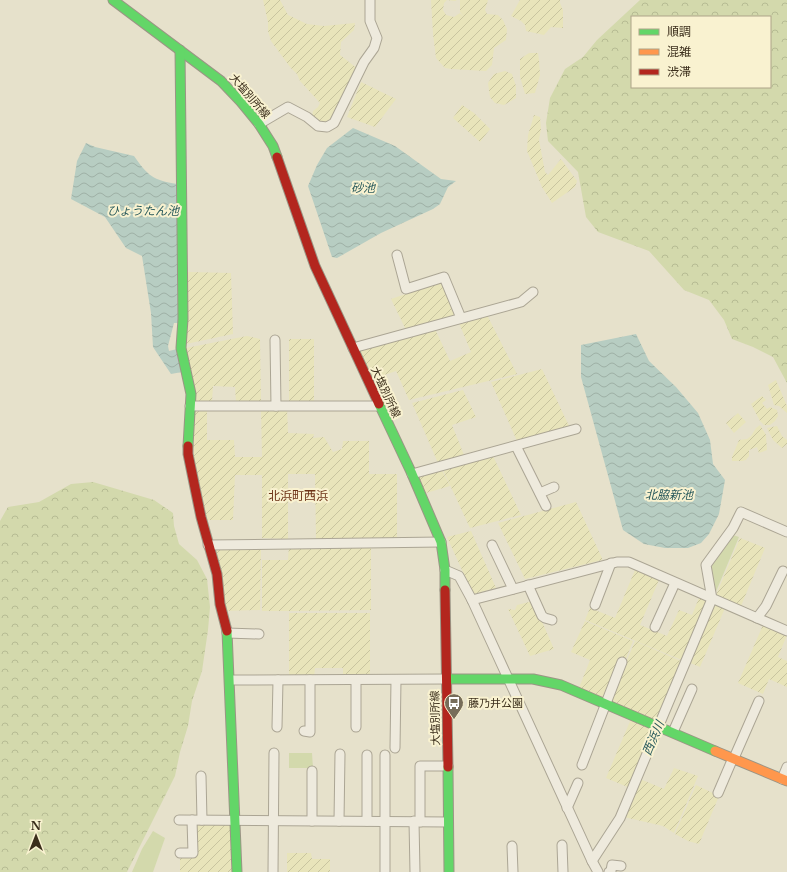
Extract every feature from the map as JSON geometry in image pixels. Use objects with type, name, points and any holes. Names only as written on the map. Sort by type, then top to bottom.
[{"type":"street","name":"大塩別所線","points":[[113,0],[221,81],[259,124],[273,146],[315,266],[412,474],[441,542],[445,570],[449,872]]},
{"type":"street","points":[[259,124],[288,107],[307,117],[318,126],[327,127],[334,123],[364,62],[374,48],[377,38],[370,21],[370,0]]},
{"type":"street","points":[[180,50],[183,311],[181,348],[191,394],[188,454],[201,517],[217,574],[220,604],[227,633],[237,872]]},
{"type":"street","points":[[397,255],[406,289],[444,277],[461,318]]},
{"type":"street","points":[[353,348],[521,302],[533,292]]},
{"type":"street","points":[[275,340],[276,406]]},
{"type":"street","points":[[190,406],[379,406]]},
{"type":"street","points":[[412,474],[576,429]]},
{"type":"street","points":[[516,446],[537,493],[546,506]]},
{"type":"street","points":[[537,493],[554,487]]},
{"type":"street","points":[[592,861],[620,818],[712,599],[706,565],[733,528],[741,512],[787,532]]},
{"type":"street","points":[[208,545],[441,542]]},
{"type":"street","points":[[492,545],[513,589]]},
{"type":"street","points":[[472,600],[611,563],[629,562],[787,631]]},
{"type":"street","points":[[595,604],[611,563]]},
{"type":"street","points":[[445,570],[459,576],[472,600],[567,808],[598,872]]},
{"type":"street","points":[[757,618],[766,606],[783,572]]},
{"type":"street","points":[[655,627],[675,583]]},
{"type":"street","points":[[528,585],[542,616],[552,620]]},
{"type":"street","points":[[227,633],[259,634]]},
{"type":"street","points":[[582,765],[622,662]]},
{"type":"street","points":[[230,680],[533,679],[553,683],[673,732],[784,780],[787,767]]},
{"type":"street","points":[[277,727],[278,680]]},
{"type":"street","points":[[304,731],[310,732],[310,680]]},
{"type":"street","points":[[356,680],[356,727]]},
{"type":"street","points":[[395,748],[396,680]]},
{"type":"street","points":[[673,732],[692,689]]},
{"type":"street","points":[[718,793],[759,701]]},
{"type":"street","points":[[273,872],[274,753]]},
{"type":"street","points":[[339,821],[340,754]]},
{"type":"street","points":[[367,754],[367,821]]},
{"type":"street","points":[[385,756],[385,872]]},
{"type":"street","points":[[418,866],[417,822],[420,766],[448,766]]},
{"type":"street","points":[[312,771],[312,821]]},
{"type":"street","points":[[201,776],[202,820]]},
{"type":"street","points":[[567,808],[578,783]]},
{"type":"street","points":[[179,820],[448,822]]},
{"type":"street","points":[[180,853],[193,853],[192,820]]},
{"type":"street","points":[[562,845],[563,872]]},
{"type":"street","points":[[512,846],[513,872]]},
{"type":"street","points":[[609,872],[612,865],[621,866]]},
{"type":"shaded area","points":[[263,0],[280,0],[288,15],[307,24],[324,26],[355,23],[354,30],[341,42],[340,55],[358,69],[336,117],[324,124],[312,116],[313,111],[320,103],[300,81],[297,74],[271,41]]},
{"type":"shaded area","points":[[431,0],[447,0],[444,3],[443,10],[446,15],[454,17],[460,13],[464,17],[460,12],[460,0],[488,0],[485,10],[487,14],[498,15],[503,20],[507,29],[506,40],[494,48],[492,65],[486,71],[445,68],[436,58]]},
{"type":"shaded area","points":[[520,0],[560,0],[563,10],[563,28],[551,27],[544,35],[526,31],[525,25],[521,21],[511,16]]},
{"type":"shaded area","points":[[529,53],[538,53],[540,75],[535,93],[525,94],[520,77],[520,59]]},
{"type":"shaded area","points":[[505,71],[512,74],[516,86],[516,98],[504,105],[495,103],[490,97],[488,83],[494,74]]},
{"type":"shaded area","points":[[361,82],[396,99],[375,127],[347,117]]},
{"type":"shaded area","points":[[462,105],[474,113],[490,129],[480,142],[453,118]]},
{"type":"shaded area","points":[[534,115],[540,117],[541,129],[539,140],[545,172],[548,175],[561,159],[577,181],[575,187],[552,203],[542,187],[527,151],[528,135]]},
{"type":"shaded area","points":[[188,272],[231,273],[233,334],[186,344]]},
{"type":"shaded area","points":[[441,282],[443,283],[456,315],[451,318],[406,330],[391,299]]},
{"type":"shaded area","points":[[487,315],[517,374],[409,400],[396,371],[373,379],[359,350],[435,329],[450,361],[471,352],[459,323]]},
{"type":"shaded area","points":[[247,336],[260,339],[261,401],[236,402],[235,387],[213,386],[212,401],[193,401],[186,348]]},
{"type":"shaded area","points":[[289,339],[314,339],[314,401],[289,402]]},
{"type":"shaded area","points":[[542,369],[570,428],[517,441],[491,382]]},
{"type":"shaded area","points":[[776,380],[787,406],[787,413],[779,406],[774,405],[768,385]]},
{"type":"shaded area","points":[[463,390],[476,417],[452,425],[464,455],[438,463],[412,403]]},
{"type":"shaded area","points":[[762,396],[766,400],[762,403],[767,409],[770,407],[777,410],[778,416],[770,425],[764,425],[760,421],[751,404]]},
{"type":"shaded area","points":[[194,408],[207,409],[207,440],[234,440],[235,457],[262,457],[261,410],[287,408],[288,433],[314,434],[313,438],[324,437],[333,452],[342,449],[343,441],[369,441],[369,474],[397,474],[397,540],[316,540],[315,474],[288,474],[288,539],[262,538],[262,475],[235,475],[233,520],[207,520],[194,458]]},
{"type":"shaded area","points":[[738,413],[746,422],[734,433],[726,423]]},
{"type":"shaded area","points":[[760,425],[766,435],[767,450],[759,453],[757,447],[749,450],[749,456],[746,460],[732,461],[732,457],[739,440],[747,439]]},
{"type":"shaded area","points":[[777,426],[782,436],[787,440],[787,444],[782,448],[773,440],[767,428]]},
{"type":"shaded area","points":[[493,456],[521,515],[470,528],[443,470]]},
{"type":"shaded area","points":[[442,470],[450,486],[426,493],[418,476]]},
{"type":"shaded area","points":[[576,502],[602,560],[525,579],[498,523]]},
{"type":"shaded area","points":[[471,531],[496,588],[473,594],[447,537]]},
{"type":"shaded area","points":[[740,538],[765,548],[741,606],[716,595]]},
{"type":"shaded area","points":[[289,546],[371,547],[371,610],[262,611],[262,560],[288,560]]},
{"type":"shaded area","points":[[261,547],[260,610],[224,611],[213,548]]},
{"type":"shaded area","points":[[635,570],[659,580],[640,625],[667,636],[679,610],[692,615],[699,598],[709,602],[684,661],[585,620],[590,608],[615,618]]},
{"type":"shaded area","points":[[533,601],[554,649],[530,656],[508,609],[515,610],[517,605]]},
{"type":"shaded area","points":[[713,603],[725,608],[700,667],[688,662]]},
{"type":"shaded area","points":[[289,613],[370,613],[370,677],[343,678],[343,668],[315,668],[314,678],[289,677]]},
{"type":"shaded area","points":[[585,621],[633,641],[625,661],[605,698],[579,688],[590,660],[571,652]]},
{"type":"shaded area","points":[[763,625],[787,635],[778,657],[787,661],[787,687],[769,679],[763,694],[738,683]]},
{"type":"shaded area","points":[[635,641],[683,662],[658,721],[610,701]]},
{"type":"shaded area","points":[[631,719],[655,729],[630,788],[606,778]]},
{"type":"shaded area","points":[[674,768],[698,776],[674,833],[663,826],[624,817],[640,779],[664,789]]},
{"type":"shaded area","points":[[696,785],[719,796],[699,844],[688,841],[675,834]]},
{"type":"shaded area","points":[[232,824],[233,872],[180,872],[180,856],[197,856],[197,825]]},
{"type":"shaded area","points":[[287,853],[311,853],[312,859],[330,859],[330,872],[287,872]]},
{"type":"green space","points":[[640,0],[787,0],[787,383],[773,357],[732,339],[724,320],[709,300],[684,290],[649,251],[598,232],[586,217],[578,172],[548,141],[546,123],[550,98],[565,69],[583,57],[597,40]]},
{"type":"green space","points":[[93,482],[154,500],[173,513],[174,526],[179,544],[197,560],[207,579],[210,607],[202,671],[192,701],[188,726],[180,752],[175,776],[127,872],[0,872],[0,521],[8,507],[39,502],[71,484]]},
{"type":"green space","points":[[733,535],[739,537],[715,594],[708,567]]},
{"type":"green space","points":[[289,753],[312,753],[313,768],[289,768]]},
{"type":"green space","points":[[153,831],[165,838],[153,872],[132,872],[142,849]]},
{"type":"water","name":"砂池","points":[[353,128],[395,146],[441,179],[456,181],[448,187],[440,204],[433,209],[381,233],[337,258],[332,257],[308,186],[317,165],[327,148]]},
{"type":"water","name":"ひょうたん池","points":[[86,143],[95,147],[134,156],[147,173],[162,181],[177,184],[178,323],[174,323],[168,346],[169,351],[177,349],[182,372],[171,374],[153,347],[151,313],[142,256],[126,248],[105,217],[71,199],[77,161]]},
{"type":"water","name":"北脇新池","points":[[636,334],[649,361],[676,387],[698,413],[710,440],[713,464],[725,480],[719,514],[709,534],[701,543],[688,548],[665,548],[644,544],[623,530],[581,377],[581,345]]},
{"type":"traffic: fast","points":[[113,0],[221,81],[259,124],[273,146],[277,157]]},
{"type":"traffic: fast","points":[[180,50],[183,319],[181,348],[191,394],[188,446]]},
{"type":"traffic: fast","points":[[379,404],[412,474],[441,542],[445,570],[445,590]]},
{"type":"traffic: fast","points":[[227,631],[237,872]]},
{"type":"traffic: fast","points":[[447,679],[533,679],[561,685],[715,751]]},
{"type":"traffic: fast","points":[[448,767],[449,872]]},
{"type":"traffic: slow","points":[[715,751],[787,781]]},
{"type":"traffic: jam","points":[[277,157],[315,266],[379,404]]},
{"type":"traffic: jam","points":[[188,446],[188,454],[201,517],[217,574],[220,604],[227,631]]},
{"type":"traffic: jam","points":[[445,590],[448,767]]},
{"type":"place","name":"藤乃井公園","points":[[454,720]]},
{"type":"district","name":"北浜町西浜","points":[[298,495]]},
{"type":"water label","name":"西浜川","points":[[653,738]]}]
